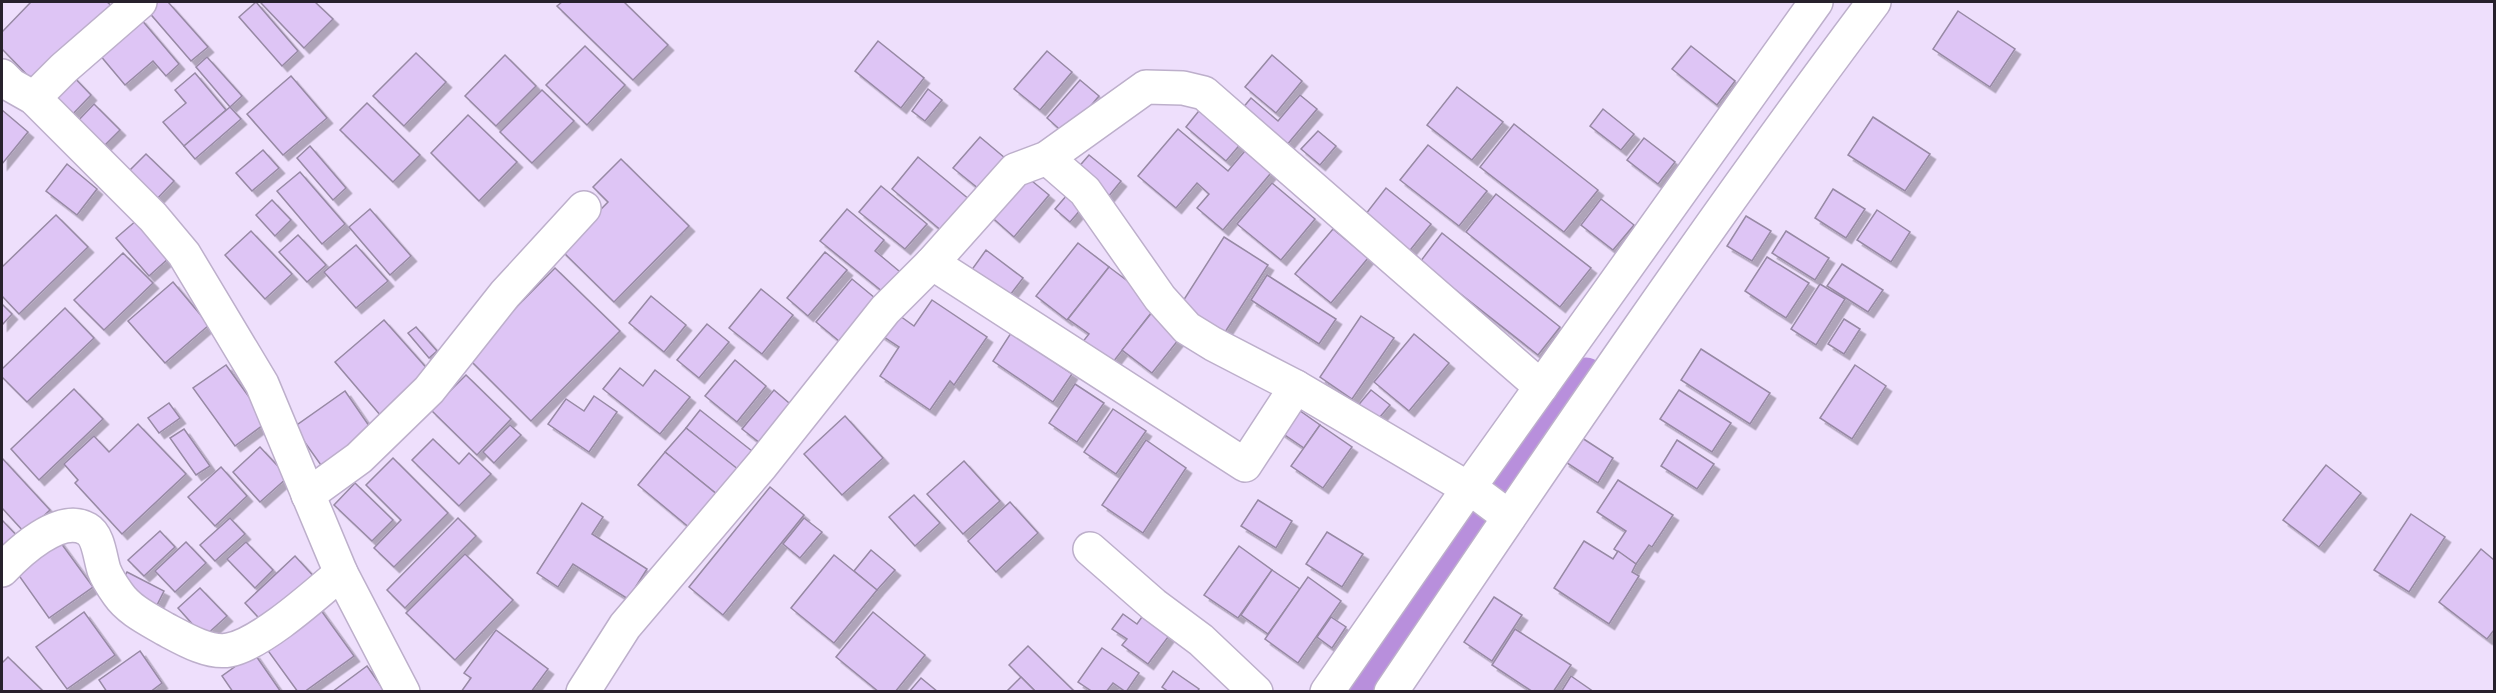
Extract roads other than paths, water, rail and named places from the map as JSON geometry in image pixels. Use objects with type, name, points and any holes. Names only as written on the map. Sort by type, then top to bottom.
[{"type":"street","points":[[140,2],[64,68],[12,89],[153,217],[184,254],[262,384],[341,573],[403,692]]},
{"type":"street","points":[[1391,692],[1489,503],[1541,387],[1816,2]]},
{"type":"street","points":[[1327,692],[1489,503],[1874,2]]},
{"type":"street","points":[[582,692],[625,626],[761,466],[885,310],[932,263],[1015,170],[1047,158],[1146,87],[1183,88],[1204,93],[1541,387]]},
{"type":"street","points":[[1047,158],[1085,191],[1172,314],[1187,328],[1296,387],[1489,503]]},
{"type":"street","points":[[309,495],[358,458],[429,390],[505,294],[584,208]]},
{"type":"street","points":[[932,263],[1245,465],[1296,387]]},
{"type":"street","points":[[2,570],[28,546],[53,530],[63,526],[82,527],[92,533],[105,571],[118,594],[131,607],[184,639],[200,646],[227,651],[267,631],[341,573]]},
{"type":"street","points":[[1090,549],[1154,605],[1201,640],[1256,692]]},
{"type":"waterway","points":[[1353,692],[1493,509],[1586,377]]}]
